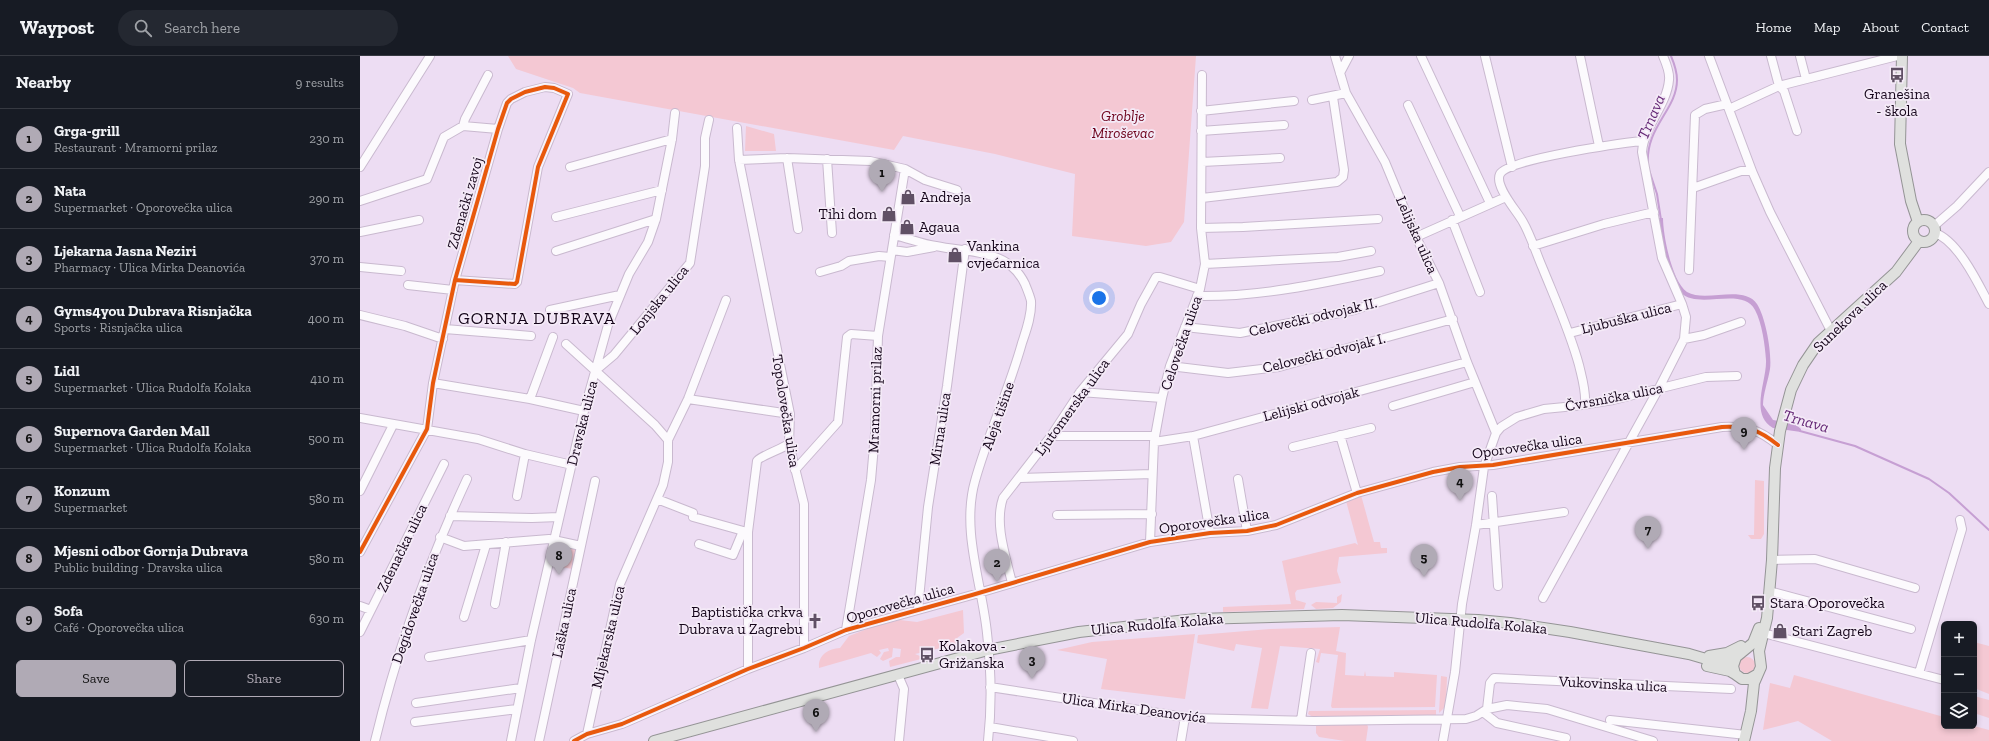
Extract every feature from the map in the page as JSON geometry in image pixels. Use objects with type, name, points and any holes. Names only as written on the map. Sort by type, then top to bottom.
[{"type":"main road","points":[[1902,56],[1900,144],[1910,201],[1918,222],[1914,232],[1919,241],[1929,241],[1934,229],[1928,221],[1918,222]]},
{"type":"main road","name":"Sunekova ulica","points":[[1769,593],[1772,560],[1774,481],[1778,446],[1780,431],[1791,390],[1798,373],[1811,353],[1831,331],[1896,272],[1919,241]]},
{"type":"main road","points":[[1752,698],[1748,685],[1739,676],[1733,666],[1739,654],[1753,643],[1769,593]]},
{"type":"main road","points":[[1745,738],[1752,698],[1761,667],[1759,648],[1768,612],[1769,593]]},
{"type":"main road","name":"Ulica Rudolfa Kolaka","points":[[654,741],[988,650],[1079,632],[1196,619],[1342,615],[1460,619],[1510,623],[1560,630],[1718,662],[1727,661],[1739,654]]},
{"type":"main road","points":[[1694,656],[1714,656],[1732,652],[1745,643],[1760,622]]},
{"type":"main road","name":"Ulica Rudolfa Kolaka","points":[[1672,652],[1739,676]]},
{"type":"main road","points":[[1739,654],[1752,652],[1760,659]]},
{"type":"main road","points":[[1739,676],[1749,679],[1758,674]]},
{"type":"street","points":[[360,167],[430,56]]},
{"type":"street","name":"Lelijska ulica","points":[[1335,56],[1346,93],[1386,162],[1416,236],[1439,283],[1467,362],[1496,433]]},
{"type":"street","points":[[1340,73],[1349,56]]},
{"type":"street","points":[[1421,56],[1490,203]]},
{"type":"street","points":[[1485,56],[1512,167]]},
{"type":"street","points":[[1580,56],[1599,146]]},
{"type":"street","name":"Ljubuška ulica","points":[[1570,332],[1682,304],[1662,258],[1645,171],[1643,141],[1670,79],[1663,56]]},
{"type":"street","points":[[1709,56],[1752,171],[1777,225],[1831,331]]},
{"type":"street","points":[[1771,56],[1779,86],[1784,91],[1797,131]]},
{"type":"street","points":[[1800,56],[1806,79]]},
{"type":"street","points":[[1688,270],[1693,188],[1695,115],[1705,109],[1728,106],[1779,86],[1898,56]]},
{"type":"street","points":[[463,126],[465,119],[488,75]]},
{"type":"street","name":"Celovečka ulica","points":[[1150,542],[1154,439],[1162,398],[1170,366],[1198,292],[1205,264],[1201,228],[1202,75]]},
{"type":"street","name":"Zdenački zavoj","points":[[360,552],[428,429],[433,383],[455,280],[498,129],[507,103],[512,98],[525,92],[545,87],[554,88],[568,94],[538,167],[517,282],[515,284],[455,280]]},
{"type":"street","points":[[1312,100],[1333,97],[1346,93]]},
{"type":"street","points":[[1202,198],[1337,182],[1343,178],[1344,170],[1333,97]]},
{"type":"street","points":[[1201,111],[1294,101]]},
{"type":"street","points":[[1408,105],[1460,216]]},
{"type":"street","name":"Dravska ulica","points":[[511,741],[531,640],[584,411],[608,325],[629,274],[648,242],[656,219],[672,139],[675,113]]},
{"type":"street","name":"Lonjska ulica","points":[[595,371],[614,355],[690,263],[705,166],[704,138],[709,120]]},
{"type":"street","points":[[1201,131],[1284,125]]},
{"type":"street","points":[[360,201],[427,179],[443,139],[463,126],[498,129]]},
{"type":"street","name":"Topolovečka ulica","points":[[736,128],[739,160],[790,414],[789,444],[804,504],[804,648]]},
{"type":"street","points":[[570,167],[672,139]]},
{"type":"street","name":"Ljubuška ulica","points":[[1585,404],[1586,392],[1570,332],[1523,222],[1498,181],[1500,174],[1505,169],[1512,167],[1599,146],[1643,141]]},
{"type":"street","points":[[739,160],[787,158],[870,161],[905,169],[925,180],[957,190]]},
{"type":"street","points":[[787,158],[798,229]]},
{"type":"street","points":[[1202,162],[1280,158]]},
{"type":"street","points":[[827,159],[832,233]]},
{"type":"street","name":"Mramorni prilaz","points":[[846,630],[871,480],[875,434],[878,336],[905,169]]},
{"type":"street","points":[[1693,188],[1741,171],[1752,171]]},
{"type":"street","points":[[1988,175],[1934,229],[1949,242],[1968,268],[1989,304]]},
{"type":"street","points":[[556,217],[662,190]]},
{"type":"street","points":[[1416,236],[1506,196]]},
{"type":"street","points":[[1533,246],[1604,224],[1654,212]]},
{"type":"street","points":[[556,251],[656,219]]},
{"type":"street","points":[[1201,228],[1378,219]]},
{"type":"street","points":[[360,232],[419,220]]},
{"type":"street","points":[[1452,220],[1480,292]]},
{"type":"street","name":"Aleja tišine","points":[[894,235],[936,246],[965,249],[992,255],[1006,262],[1024,283],[1031,302],[1029,320],[1017,360],[975,481],[972,494],[971,537],[981,592],[988,650],[990,687],[990,727],[988,741]]},
{"type":"street","name":"Aleja tišine","points":[[820,272],[841,266],[849,260],[907,252],[936,246]]},
{"type":"street","name":"Mirna ulica","points":[[918,609],[928,508],[947,386],[965,249]]},
{"type":"street","points":[[1205,264],[1338,257],[1372,251]]},
{"type":"street","points":[[360,267],[402,271]]},
{"type":"street","points":[[1198,292],[1226,296],[1290,288],[1380,271]]},
{"type":"street","name":"Ljutomerska ulica","points":[[1012,583],[1004,546],[999,510],[1003,498],[1051,436],[1080,392],[1128,334],[1141,304],[1156,277],[1160,277],[1198,292]]},
{"type":"street","name":"Celovečki odvojak II.","points":[[1184,327],[1240,333],[1354,310],[1439,283]]},
{"type":"street","points":[[408,285],[453,290]]},
{"type":"street","points":[[550,310],[620,296]]},
{"type":"street","points":[[566,344],[655,425],[668,440],[688,399],[726,300]]},
{"type":"street","points":[[1543,598],[1659,388],[1684,339],[1686,317],[1682,304]]},
{"type":"street","points":[[360,315],[405,326],[443,339]]},
{"type":"street","name":"Celovečki odvojak I.","points":[[1170,366],[1228,373],[1279,367],[1453,319]]},
{"type":"street","points":[[1684,339],[1704,335],[1742,322]]},
{"type":"street","points":[[445,329],[531,336]]},
{"type":"street","points":[[795,470],[838,422],[847,337],[851,334],[878,336]]},
{"type":"street","points":[[530,399],[553,336]]},
{"type":"street","name":"Lelijski odvojak","points":[[1051,436],[1154,439],[1193,436],[1467,362]]},
{"type":"street","name":"Čvrsnička ulica","points":[[1496,433],[1517,417],[1544,409],[1613,400],[1706,377],[1737,376]]},
{"type":"street","points":[[1393,406],[1475,382]]},
{"type":"street","points":[[433,383],[530,399],[584,411]]},
{"type":"street","points":[[1080,392],[1162,398]]},
{"type":"street","points":[[688,399],[790,414]]},
{"type":"street","points":[[360,418],[478,439],[525,454],[572,465]]},
{"type":"street","points":[[360,491],[393,425]]},
{"type":"street","name":"Oporovečka ulica","points":[[574,741],[587,734],[622,724],[748,669],[846,630],[1150,542],[1210,533],[1247,531],[1276,525],[1357,493],[1433,472],[1460,467],[1484,467],[1629,441],[1733,426],[1759,431],[1778,446]]},
{"type":"street","points":[[1293,447],[1371,428]]},
{"type":"street","points":[[1443,741],[1448,719],[1460,619],[1484,467],[1496,433]]},
{"type":"street","points":[[1340,435],[1357,493]]},
{"type":"street","name":"Oporovečka ulica","points":[[1193,436],[1210,533]]},
{"type":"street","name":"Mljekarska ulica","points":[[587,734],[620,584],[657,499],[668,462],[668,440]]},
{"type":"street","points":[[748,669],[746,532],[757,461],[763,455],[777,452],[789,444]]},
{"type":"street","points":[[518,496],[525,454]]},
{"type":"street","name":"Zdenačka ulica","points":[[360,632],[444,464]]},
{"type":"street","points":[[1020,478],[1152,474]]},
{"type":"street","name":"Oporovečka ulica","points":[[1238,478],[1247,531]]},
{"type":"street","name":"Degidovečka ulica","points":[[375,741],[390,679],[440,537],[467,479]]},
{"type":"street","name":"Laška ulica","points":[[539,741],[595,481]]},
{"type":"street","points":[[1492,496],[1498,586]]},
{"type":"street","points":[[657,499],[693,515],[746,532]]},
{"type":"street","points":[[1476,525],[1564,512]]},
{"type":"street","points":[[1057,515],[1152,514]]},
{"type":"street","points":[[450,516],[532,518],[559,517]]},
{"type":"street","points":[[1919,673],[1962,529],[1960,520]]},
{"type":"street","points":[[699,544],[733,555],[746,532]]},
{"type":"street","points":[[440,537],[464,546],[554,539],[581,546]]},
{"type":"street","points":[[496,604],[506,542]]},
{"type":"street","points":[[464,617],[486,545]]},
{"type":"street","points":[[1772,560],[1814,559],[1915,588]]},
{"type":"street","points":[[1769,593],[1911,629]]},
{"type":"street","points":[[360,606],[371,610]]},
{"type":"street","points":[[1763,633],[1941,679]]},
{"type":"street","points":[[429,657],[531,640]]},
{"type":"street","points":[[1301,720],[1311,653]]},
{"type":"street","points":[[898,674],[904,689],[899,741]]},
{"type":"street","name":"Vukovinska ulica","points":[[1485,711],[1490,682],[1494,678],[1731,689]]},
{"type":"street","name":"Ulica Mirka Deanovića","points":[[990,687],[1185,717],[1301,720],[1466,719],[1485,711],[1507,705],[1547,710],[1653,741]]},
{"type":"street","points":[[416,703],[521,688]]},
{"type":"street","points":[[415,722],[517,709]]},
{"type":"street","points":[[1485,711],[1497,723],[1566,738]]},
{"type":"street","points":[[1181,741],[1185,717]]},
{"type":"street","points":[[1610,720],[1745,738]]},
{"type":"street","points":[[990,727],[1073,741]]},
{"type":"green space","name":"Groblje Miroševac","points":[[508,56],[1196,56],[1184,222],[1171,242],[1146,246],[1072,236],[1075,174],[995,154],[903,136],[894,150],[580,93],[573,88],[516,69]]},
{"type":"green space","points":[[746,126],[774,134],[776,151],[745,151]]},
{"type":"green space","points":[[1755,480],[1764,481],[1764,534],[1761,539],[1751,539],[1748,535],[1754,535]]},
{"type":"green space","points":[[1361,495],[1374,542],[1380,542],[1381,548],[1387,548],[1387,553],[1339,557],[1337,571],[1341,583],[1297,590],[1295,593],[1296,600],[1306,603],[1304,609],[1223,612],[1223,607],[1291,604],[1282,561],[1355,543],[1358,545],[1346,501]]},
{"type":"green space","points":[[557,544],[576,549],[572,569],[552,565]]},
{"type":"green space","points":[[1342,594],[1341,602],[1333,608],[1316,609],[1311,605],[1316,602],[1337,603],[1337,597]]},
{"type":"green space","points":[[963,610],[964,633],[957,638],[962,643],[915,654],[920,656],[921,659],[890,667],[889,661],[896,657],[900,657],[901,649],[893,648],[892,657],[883,661],[880,659],[884,652],[889,651],[888,648],[879,650],[881,653],[877,657],[871,653],[819,668],[819,663],[822,656],[828,651],[840,648],[849,636],[880,624],[900,620],[917,622]]},
{"type":"green space","points":[[1340,627],[1336,651],[1346,653],[1345,675],[1364,676],[1365,671],[1366,676],[1394,677],[1394,672],[1437,675],[1435,707],[1332,708],[1331,706],[1338,655],[1321,653],[1319,663],[1316,662],[1320,649],[1280,646],[1268,709],[1251,708],[1262,648],[1236,644],[1234,651],[1197,643],[1198,635],[1270,629]]},
{"type":"green space","points":[[1195,634],[1185,699],[1101,689],[1107,659],[1057,650],[1092,642]]},
{"type":"green space","points":[[1977,643],[1989,646],[1989,694],[1977,689]]},
{"type":"green space","points":[[1744,657],[1750,657],[1755,662],[1753,671],[1750,673],[1744,673],[1739,668],[1739,662]]},
{"type":"green space","points":[[1794,675],[1941,716],[1941,729],[1977,729],[1977,727],[1989,730],[1989,741],[1832,741],[1798,721],[1763,730],[1770,683],[1790,688]]},
{"type":"green space","points":[[1441,676],[1447,677],[1446,706],[1439,713]]},
{"type":"green space","points":[[1977,697],[1989,700],[1989,718],[1977,714]]},
{"type":"green space","points":[[1436,710],[1436,715],[1313,717],[1308,714],[1309,711]]},
{"type":"green space","points":[[1367,724],[1366,741],[1345,741],[1319,737],[1316,733],[1316,726],[1318,725]]},
{"type":"shaded area","points":[[1657,218],[1663,218],[1669,258],[1677,279],[1687,292],[1704,296],[1734,294],[1743,295],[1751,298],[1757,304],[1766,327],[1770,354],[1770,369],[1763,405],[1773,420],[1795,424],[1801,429],[1801,432],[1773,428],[1766,422],[1762,414],[1761,397],[1766,360],[1764,341],[1755,310],[1749,303],[1741,300],[1709,300],[1689,298],[1681,293],[1676,287],[1668,268]]},
{"type":"waterway","name":"Trnava","points":[[1648,165],[1648,152],[1651,140],[1676,91],[1677,80],[1671,56]]},
{"type":"waterway","name":"Trnava","points":[[1649,170],[1657,194],[1661,220]]},
{"type":"waterway","name":"Trnava","points":[[1800,431],[1855,446],[1929,479],[1949,493],[1989,530]]},
{"type":"cycle path","points":[[360,552],[427,429],[433,383],[455,280],[498,129],[507,103],[511,99],[525,92],[545,87],[554,88],[568,94],[538,167],[517,282],[515,284],[455,280]]},
{"type":"cycle path","points":[[574,741],[587,734],[622,724],[748,669],[846,630],[972,595],[1150,542],[1210,533],[1247,531],[1276,525],[1357,493],[1433,472],[1460,467],[1493,465],[1722,427],[1738,427],[1752,430],[1764,435],[1778,445]]},
{"type":"place","name":"Granešina - škola","points":[[1897,75]]},
{"type":"place","name":"Grga-grill","points":[[882,192]]},
{"type":"place","name":"Andreja","points":[[908,197]]},
{"type":"place","name":"Tihi dom","points":[[889,214]]},
{"type":"place","name":"Agaua","points":[[907,227]]},
{"type":"place","name":"Vankina cvjećarnica","points":[[955,255]]},
{"type":"place","name":"Sofa","points":[[1744,450]]},
{"type":"place","name":"Gyms4you Dubrava Risnjačka","points":[[1460,501]]},
{"type":"place","name":"Konzum","points":[[1648,549]]},
{"type":"place","name":"Mjesni odbor Gornja Dubrava","points":[[559,575]]},
{"type":"place","name":"Lidl","points":[[1424,577]]},
{"type":"place","name":"Nata","points":[[997,582]]},
{"type":"place","name":"Stara Oporovečka","points":[[1758,603]]},
{"type":"place","name":"Baptistička crkva Dubrava u Zagrebu","points":[[815,621]]},
{"type":"place","name":"Stari Zagreb","points":[[1780,631]]},
{"type":"place","name":"Kolakova - Grižanska","points":[[927,655]]},
{"type":"place","name":"Ljekarna Jasna Neziri","points":[[1032,679]]},
{"type":"place","name":"Supernova Garden Mall","points":[[816,732]]},
{"type":"district","name":"GORNJA DUBRAVA","points":[[537,318]]}]
